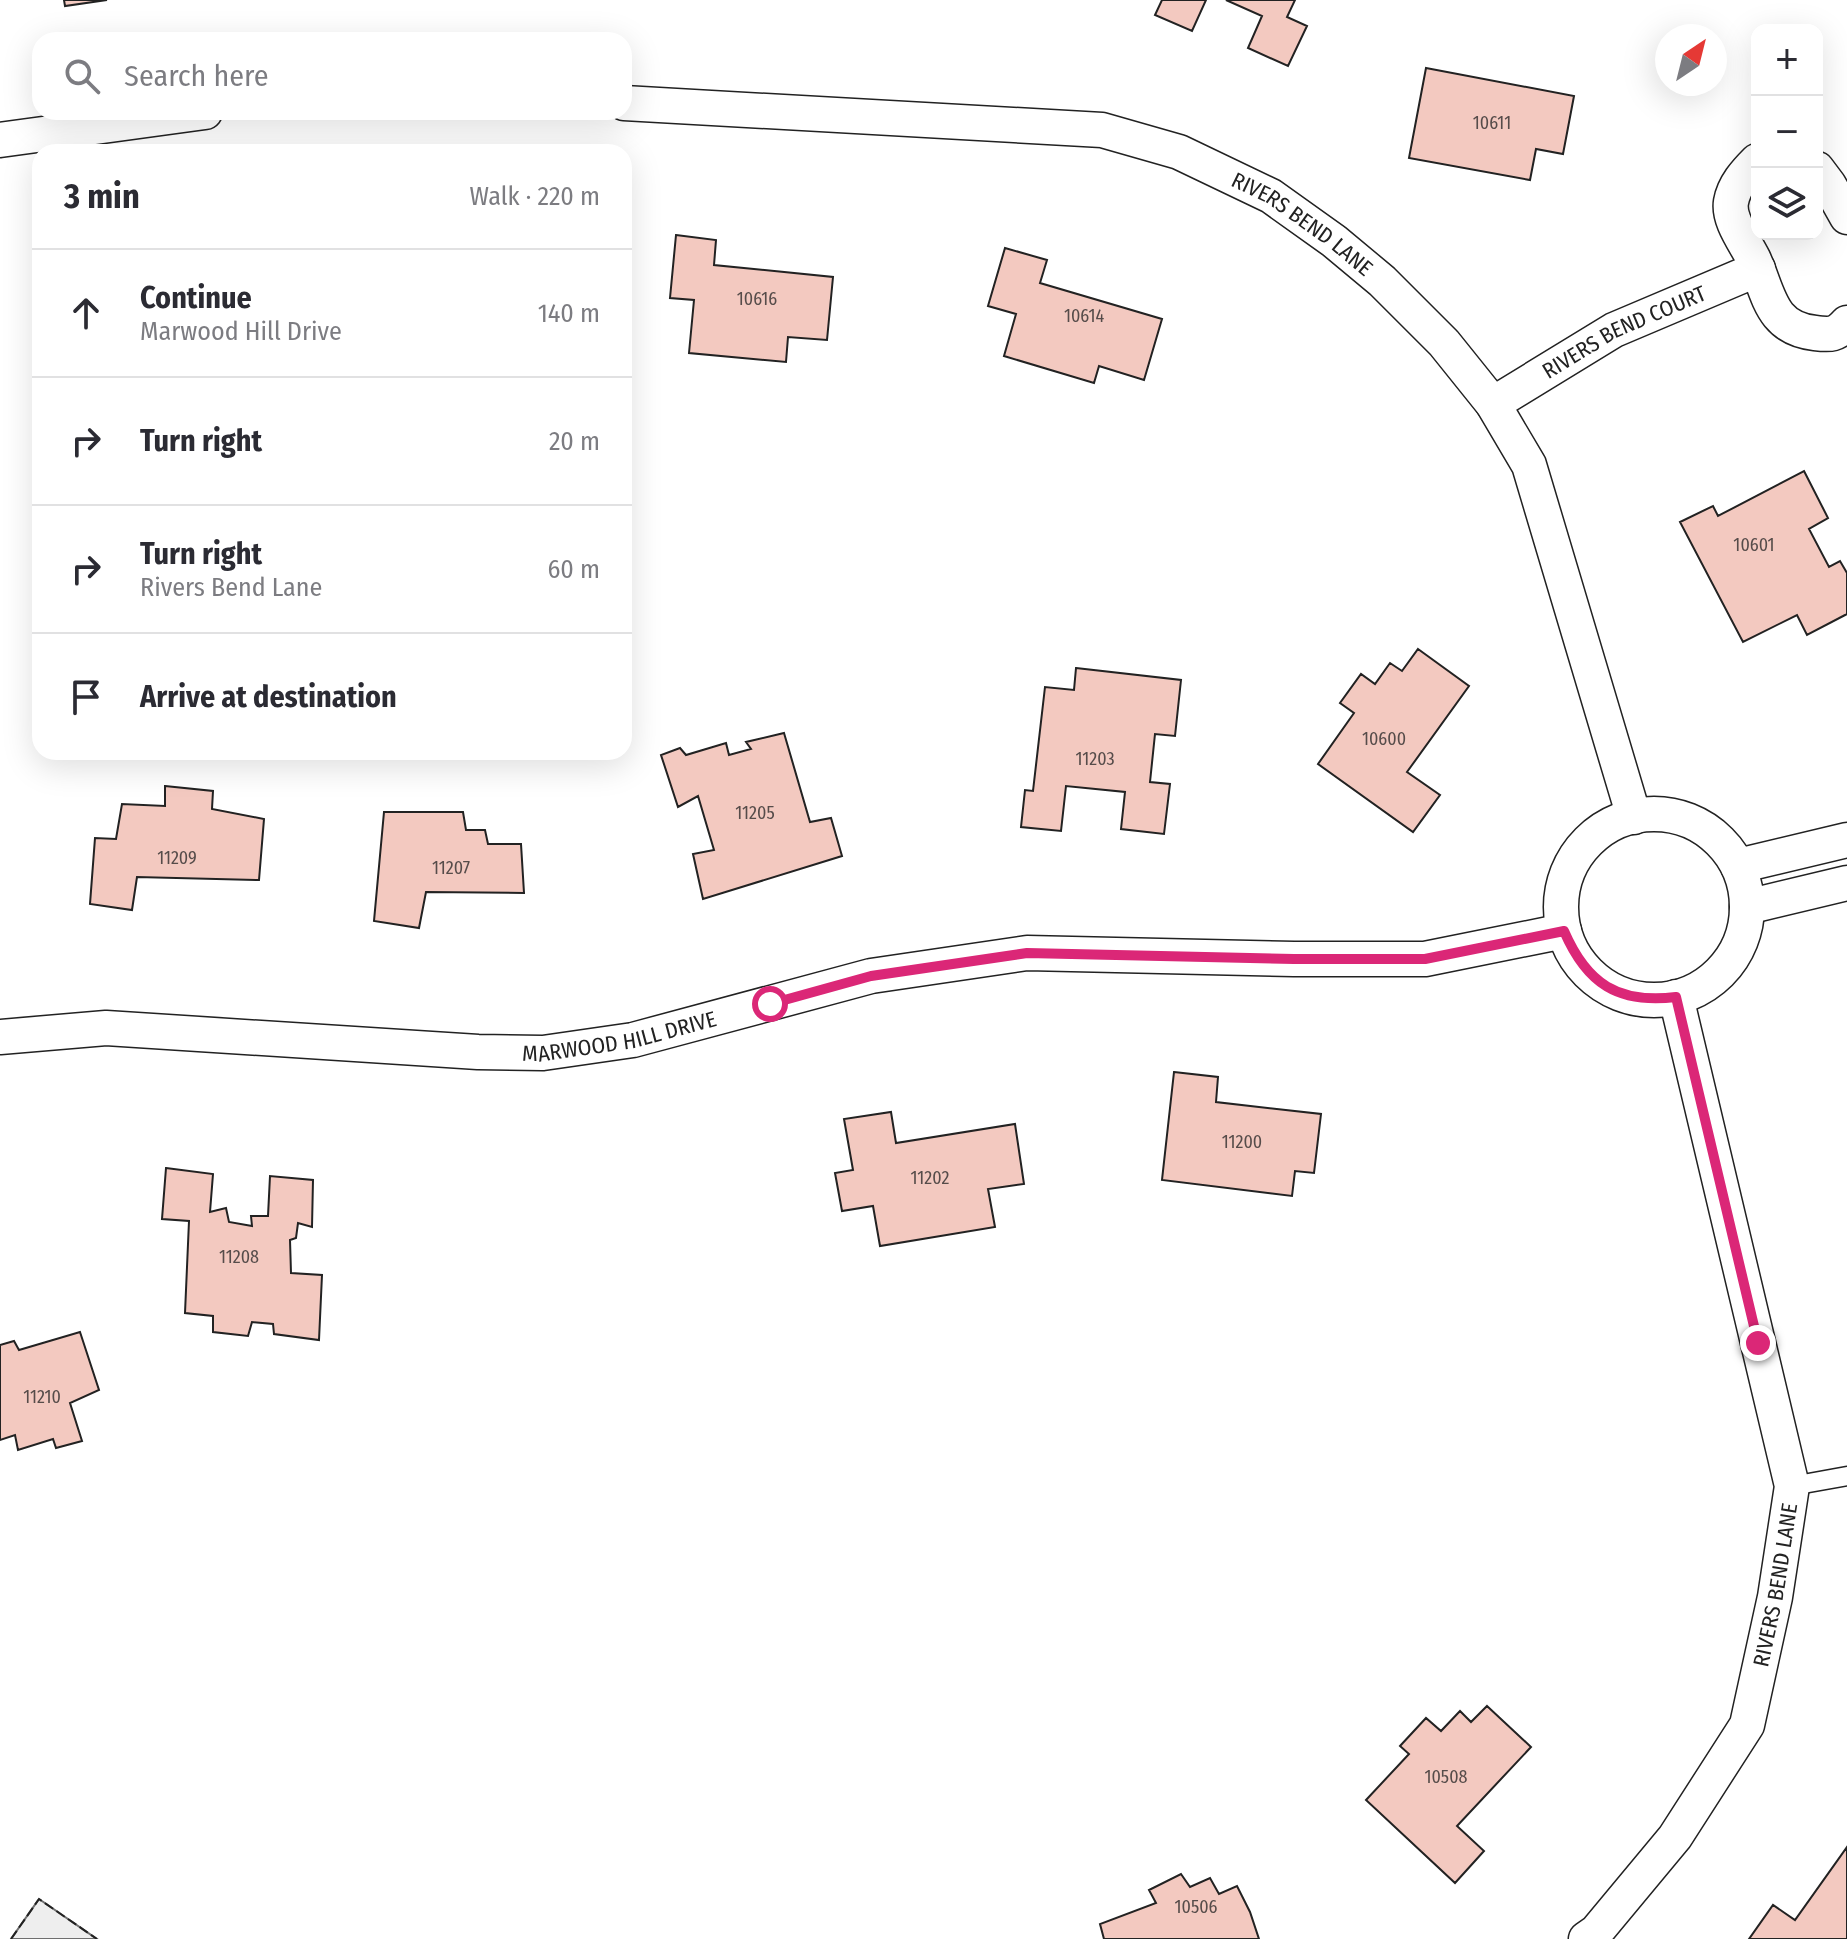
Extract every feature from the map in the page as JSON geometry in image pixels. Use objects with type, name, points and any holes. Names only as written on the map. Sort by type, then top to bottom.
[{"type":"street","name":"RIVERS BEND LANE","points":[[632,103],[1102,130],[1179,152],[1271,196],[1334,241],[1382,281],[1444,343],[1493,404],[1529,465],[1634,817]]},
{"type":"street","points":[[0,140],[146,120]]},
{"type":"street","points":[[1751,166],[1736,186],[1731,203],[1732,215],[1774,311],[1790,325],[1807,332],[1826,335],[1839,332],[1847,323]]},
{"type":"street","points":[[1823,177],[1847,217]]},
{"type":"street","name":"RIVERS BEND COURT","points":[[1493,404],[1614,330],[1758,269]]},
{"type":"street","points":[[1654,814],[1694,823],[1712,834],[1738,866],[1745,886],[1747,907],[1742,938],[1727,965],[1704,986],[1676,997],[1652,1000],[1628,996],[1607,987],[1588,972],[1574,953],[1564,931],[1562,894],[1575,859],[1600,831],[1616,822],[1654,814]]},
{"type":"street","points":[[1738,866],[1847,840]]},
{"type":"street","points":[[1747,907],[1847,883]]},
{"type":"street","name":"MARWOOD HILL DRIVE","points":[[0,1037],[106,1028],[478,1052],[543,1053],[633,1040],[871,976],[1027,953],[1425,959],[1564,931]]},
{"type":"street","name":"RIVERS BEND LANE","points":[[1586,1939],[1596,1932],[1675,1837],[1747,1725],[1775,1597],[1792,1486],[1676,997]]},
{"type":"lane","points":[[1792,1486],[1847,1476]]},
{"type":"shaded area","points":[[39,1899],[97,1939],[11,1939]]},
{"type":"building","points":[[64,0],[107,0],[65,6]]},
{"type":"building","points":[[1162,0],[1206,0],[1192,31],[1155,15]]},
{"type":"building","points":[[1226,0],[1295,0],[1287,17],[1307,26],[1288,66],[1248,48],[1262,16]]},
{"type":"building","points":[[1426,68],[1574,96],[1563,154],[1536,149],[1530,180],[1409,158]]},
{"type":"building","points":[[676,235],[716,240],[714,265],[833,277],[827,340],[788,337],[786,362],[689,353],[694,300],[670,298]]},
{"type":"building","points":[[1005,248],[1047,260],[1040,283],[1162,319],[1144,380],[1099,366],[1094,383],[1004,356],[1016,314],[988,306]]},
{"type":"building","points":[[1804,471],[1828,518],[1809,529],[1829,567],[1840,561],[1847,573],[1847,614],[1807,635],[1797,615],[1743,642],[1680,522],[1713,506],[1718,516]]},
{"type":"building","points":[[1418,649],[1469,686],[1407,772],[1440,795],[1413,832],[1318,764],[1354,713],[1340,703],[1361,674],[1375,684],[1390,663],[1402,671]]},
{"type":"building","points":[[1076,668],[1181,680],[1175,736],[1155,734],[1150,782],[1170,784],[1164,834],[1121,829],[1125,792],[1066,786],[1061,831],[1021,827],[1025,790],[1033,791],[1045,687],[1074,690]]},
{"type":"building","points":[[784,733],[810,822],[831,818],[842,856],[703,899],[693,854],[714,850],[698,796],[678,807],[661,755],[680,748],[686,755],[726,743],[729,755],[751,749],[746,742]]},
{"type":"building","points":[[165,786],[213,791],[212,809],[264,819],[259,880],[137,877],[132,910],[90,904],[95,838],[116,839],[122,804],[165,806]]},
{"type":"building","points":[[384,812],[463,812],[466,830],[485,830],[488,844],[521,844],[524,893],[426,892],[419,928],[374,921]]},
{"type":"building","points":[[1174,1072],[1218,1077],[1216,1102],[1321,1114],[1314,1173],[1295,1171],[1292,1196],[1162,1180]]},
{"type":"building","points":[[891,1112],[896,1143],[1015,1124],[1024,1184],[988,1189],[995,1227],[880,1246],[873,1206],[842,1211],[835,1173],[853,1170],[844,1119]]},
{"type":"building","points":[[166,1168],[213,1174],[210,1212],[226,1208],[229,1222],[252,1226],[251,1216],[268,1216],[270,1176],[313,1180],[312,1227],[298,1223],[296,1238],[290,1240],[291,1273],[322,1275],[319,1340],[274,1334],[273,1324],[252,1322],[248,1336],[213,1332],[213,1316],[185,1313],[189,1221],[162,1219]]},
{"type":"building","points":[[80,1332],[99,1390],[70,1403],[82,1441],[56,1448],[53,1439],[18,1450],[15,1435],[0,1440],[0,1345],[14,1341],[19,1350]]},
{"type":"building","points":[[1487,1706],[1531,1747],[1457,1826],[1484,1851],[1455,1883],[1366,1800],[1409,1754],[1400,1746],[1426,1718],[1441,1731],[1460,1711],[1471,1722]]},
{"type":"building","points":[[1847,1847],[1847,1939],[1749,1939],[1773,1905],[1795,1920]]},
{"type":"building","points":[[1181,1874],[1190,1887],[1210,1878],[1219,1894],[1237,1886],[1259,1939],[1104,1939],[1100,1924],[1156,1903],[1149,1890]]},
{"type":"fence","points":[[11,1939],[39,1899],[97,1939]]},
{"type":"route","points":[[770,1004],[871,976],[1027,953],[1425,959],[1564,931],[1574,953],[1588,972],[1607,987],[1628,996],[1652,1000],[1676,997],[1758,1343]]}]
